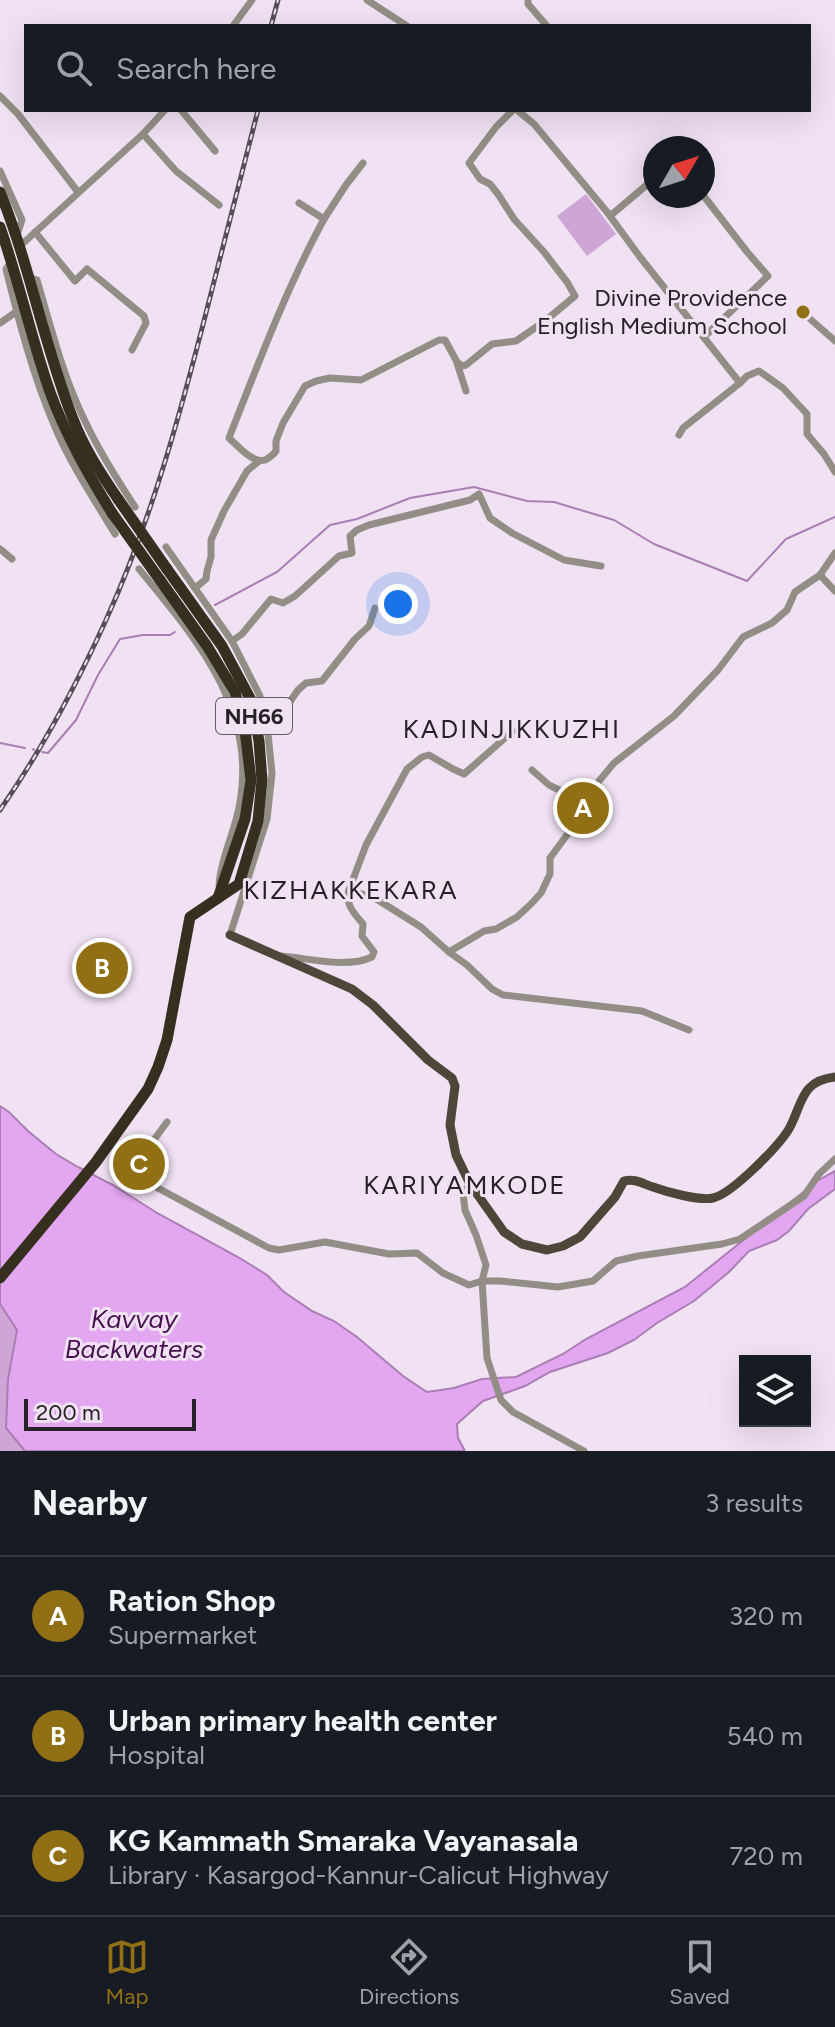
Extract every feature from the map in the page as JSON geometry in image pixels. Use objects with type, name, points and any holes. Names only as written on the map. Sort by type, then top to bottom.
[{"type":"highway","name":"NH66","points":[[0,192],[12,260],[50,391],[65,429],[112,513],[222,646],[251,700],[262,780],[258,821],[239,884],[190,917],[167,1040],[148,1089],[96,1162],[0,1278]]},
{"type":"highway","name":"NH66","points":[[0,227],[10,239],[29,278],[74,423],[93,461],[235,692],[245,730],[251,780],[245,819],[218,898]]},
{"type":"highway","name":"NH66","points":[[12,260],[29,278]]},
{"type":"main road","points":[[230,935],[352,989],[373,1005],[428,1060],[452,1078],[455,1086],[450,1125],[456,1155],[470,1184],[504,1232],[522,1244],[547,1250],[580,1237],[615,1197],[624,1181],[631,1179],[667,1191],[714,1198],[738,1182],[775,1147],[789,1128],[798,1104],[810,1086],[822,1078],[835,1077]]},
{"type":"street","points":[[234,24],[252,0]]},
{"type":"street","points":[[367,0],[404,24]]},
{"type":"street","points":[[526,1],[545,24]]},
{"type":"street","points":[[0,96],[18,114],[78,192]]},
{"type":"street","points":[[10,239],[35,232],[163,112]]},
{"type":"street","points":[[183,112],[215,151]]},
{"type":"street","points":[[457,362],[466,365],[492,344],[516,341],[575,296],[490,184],[480,179],[469,163],[496,127],[513,112]]},
{"type":"street","points":[[518,112],[534,124],[610,216],[740,383]]},
{"type":"street","points":[[143,134],[176,171],[219,205]]},
{"type":"street","points":[[256,462],[229,438],[305,254],[324,219],[363,163]]},
{"type":"street","points":[[0,171],[22,220],[10,239]]},
{"type":"street","points":[[610,216],[643,188]]},
{"type":"street","points":[[299,203],[324,219]]},
{"type":"street","points":[[704,337],[768,276],[713,208]]},
{"type":"street","points":[[35,232],[75,281],[87,269],[144,316],[146,323],[132,350]]},
{"type":"street","points":[[12,260],[6,269],[16,312],[55,427],[115,534]]},
{"type":"street","points":[[29,278],[37,280],[83,418],[102,456],[135,507]]},
{"type":"street","points":[[0,323],[16,312]]},
{"type":"street","points":[[809,318],[835,341]]},
{"type":"street","points":[[195,588],[206,579],[211,540],[224,511],[247,471],[276,451],[276,441],[283,423],[305,386],[330,378],[361,380],[439,340],[445,340],[457,362],[466,391]]},
{"type":"street","points":[[679,435],[683,428],[747,376],[759,371],[783,388],[807,414],[807,434],[835,472]]},
{"type":"street","points":[[232,641],[242,634],[271,599],[283,603],[339,556],[352,553],[350,536],[357,530],[470,500],[479,494],[490,518],[512,533],[564,560],[601,566]]},
{"type":"street","points":[[166,547],[232,641],[260,696],[267,724],[272,773],[267,819],[230,935]]},
{"type":"street","points":[[0,549],[12,559]]},
{"type":"street","points":[[449,952],[484,931],[496,929],[517,917],[541,893],[550,874],[550,858],[614,763],[674,716],[718,670],[743,637],[779,618],[787,610],[795,592],[820,575],[835,553]]},
{"type":"street","points":[[139,569],[179,617],[213,666],[228,696],[237,726],[243,780],[240,804],[220,869],[218,898]]},
{"type":"street","points":[[820,575],[835,591]]},
{"type":"street","points":[[267,724],[306,683],[322,681],[369,626],[375,608]]},
{"type":"street","points":[[278,956],[336,962],[372,957],[374,952],[362,936],[363,924],[350,910],[347,898],[366,845],[407,769],[429,755],[464,774],[513,731]]},
{"type":"street","points":[[532,770],[549,785],[587,804]]},
{"type":"street","points":[[349,890],[373,897],[421,927],[492,989],[503,995],[642,1011],[689,1030]]},
{"type":"street","points":[[167,1122],[132,1174],[269,1248],[279,1250],[325,1242],[389,1254],[417,1253],[443,1273],[469,1285],[482,1281],[558,1287],[593,1281],[616,1261],[740,1239],[804,1196],[819,1174],[835,1159]]},
{"type":"street","points":[[470,1184],[463,1193],[465,1210],[486,1265],[482,1281],[487,1358],[501,1400],[513,1412],[584,1451]]},
{"type":"shaded area","points":[[586,194],[616,234],[587,256],[557,216]]},
{"type":"shaded area","points":[[0,1304],[17,1330],[8,1379],[6,1428],[25,1451],[0,1451]]},
{"type":"water","name":"Kavvay Backwaters","points":[[0,1106],[56,1154],[267,1275],[284,1292],[357,1337],[427,1392],[482,1379],[516,1377],[563,1354],[685,1287],[817,1181],[835,1171],[835,1189],[808,1209],[789,1231],[777,1240],[749,1251],[694,1301],[634,1340],[483,1401],[457,1424],[458,1438],[465,1451],[25,1451],[6,1428],[8,1379],[17,1330],[0,1304]]},
{"type":"waterway","points":[[215,605],[277,572],[330,525],[357,519],[410,498],[474,487],[527,501],[554,502],[614,520],[654,544],[747,581],[786,539],[835,517]]},
{"type":"waterway","points":[[42,752],[48,753],[76,720],[120,639],[175,632]]},
{"type":"waterway","points":[[0,743],[25,748]]},
{"type":"railway","points":[[272,24],[278,0]]},
{"type":"railway","points":[[0,810],[30,765],[70,694],[106,620],[137,545],[186,388],[257,112]]},
{"type":"place","name":"Divine Providence English Medium School","points":[[803,312]]},
{"type":"place","name":"Ration Shop","points":[[583,808]]},
{"type":"place","name":"Urban primary health center","points":[[102,968]]},
{"type":"place","name":"KG Kammath Smaraka Vayanasala","points":[[139,1164]]},
{"type":"district","name":"KADINJIKKUZHI","points":[[512,729]]},
{"type":"district","name":"KIZHAKKEKARA","points":[[351,890]]},
{"type":"district","name":"KARIYAMKODE","points":[[465,1185]]}]
